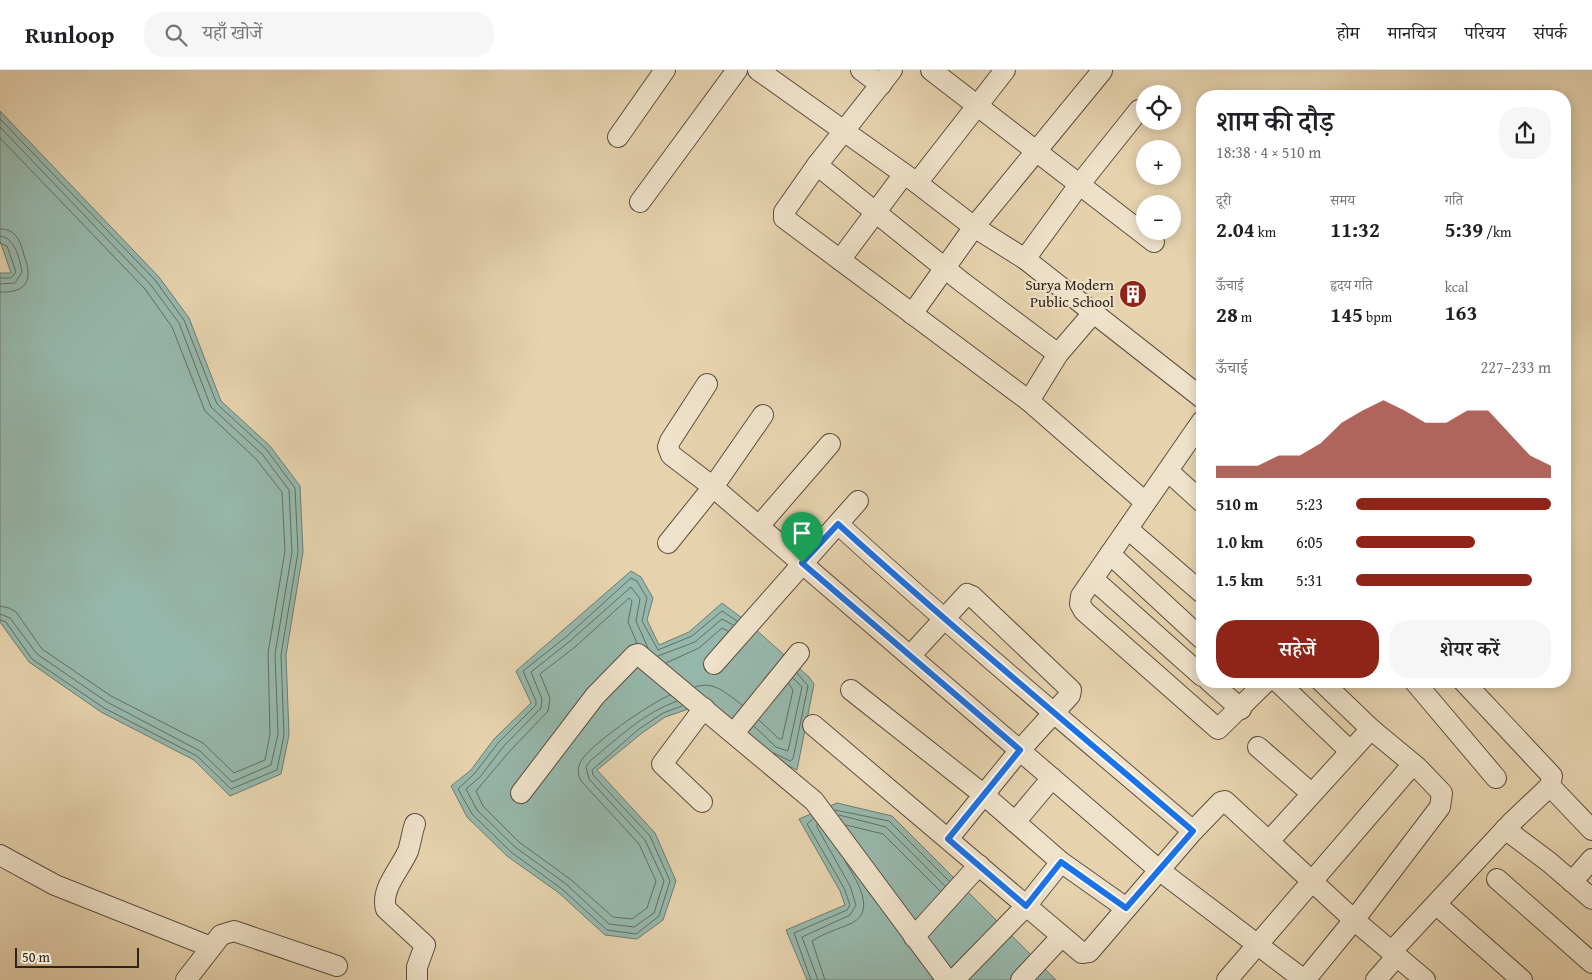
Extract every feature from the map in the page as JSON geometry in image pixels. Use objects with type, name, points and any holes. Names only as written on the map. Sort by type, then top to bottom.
[{"type":"street","points":[[618,137],[665,70]]},
{"type":"street","points":[[640,202],[737,70]]},
{"type":"street","points":[[758,70],[910,178],[974,227],[1024,259],[1196,393]]},
{"type":"street","points":[[861,70],[886,78],[817,165],[784,212],[784,218],[1029,401],[1145,502]]},
{"type":"street","points":[[931,70],[1154,242]]},
{"type":"street","points":[[840,260],[875,210],[910,178],[977,106],[1005,70]]},
{"type":"street","points":[[912,314],[947,268],[974,227],[1102,71]]},
{"type":"street","points":[[1024,259],[1079,185],[1136,114]]},
{"type":"street","points":[[817,165],[1058,354]]},
{"type":"street","points":[[1029,401],[1058,354],[1094,312]]},
{"type":"street","points":[[708,384],[668,447],[671,455],[714,487],[1159,870],[1305,980],[1354,920],[1440,807],[1442,794],[1413,764],[1371,729],[1327,688]]},
{"type":"street","points":[[668,543],[714,487],[763,415]]},
{"type":"street","points":[[1196,431],[1170,472],[1145,502],[1081,596],[1080,604],[1084,611],[1218,729],[1241,709],[1255,688]]},
{"type":"street","points":[[759,526],[830,444]]},
{"type":"street","points":[[1170,472],[1196,496]]},
{"type":"street","points":[[714,664],[858,501]]},
{"type":"street","points":[[838,524],[943,620],[1193,831]]},
{"type":"street","points":[[1128,529],[1196,587]]},
{"type":"street","points":[[1110,554],[1196,633]]},
{"type":"street","points":[[1093,579],[1196,671]]},
{"type":"street","points":[[910,656],[967,594],[972,596],[1070,687],[1070,695],[1020,750],[948,839]]},
{"type":"street","points":[[734,733],[799,653]]},
{"type":"street","points":[[520,793],[595,696],[635,655],[641,656],[814,801],[947,980]]},
{"type":"street","points":[[1217,688],[1241,709]]},
{"type":"street","points":[[1284,688],[1350,751]]},
{"type":"street","points":[[1420,688],[1496,778]]},
{"type":"street","points":[[1376,980],[1394,954],[1437,905],[1505,830],[1550,786],[1552,776],[1470,688]]},
{"type":"street","points":[[852,690],[984,795],[1061,862],[1126,908]]},
{"type":"street","points":[[702,802],[662,764],[663,760],[704,708]]},
{"type":"street","points":[[813,725],[1082,953],[1089,952],[1193,831],[1222,802],[1225,802],[1270,840],[1354,920],[1425,980]]},
{"type":"street","points":[[1270,840],[1371,729]]},
{"type":"street","points":[[1258,747],[1311,793]]},
{"type":"street","points":[[1236,977],[1258,945],[1413,764]]},
{"type":"street","points":[[1014,822],[1052,778]]},
{"type":"street","points":[[1550,786],[1592,830]]},
{"type":"street","points":[[415,824],[408,850],[390,885],[384,904],[386,909],[425,945],[417,966],[417,980]]},
{"type":"street","points":[[1505,830],[1592,899]]},
{"type":"street","points":[[0,855],[55,885],[211,947]]},
{"type":"street","points":[[1572,882],[1592,859]]},
{"type":"street","points":[[954,980],[1026,906],[1061,862]]},
{"type":"street","points":[[914,937],[979,864]]},
{"type":"street","points":[[1497,879],[1592,963]]},
{"type":"street","points":[[1437,905],[1522,980]]},
{"type":"street","points":[[186,980],[221,935],[234,931],[338,966]]},
{"type":"street","points":[[1021,980],[1062,936]]},
{"type":"water","points":[[0,111],[159,277],[189,318],[221,401],[270,446],[300,486],[303,552],[286,655],[289,735],[281,774],[230,796],[194,760],[101,712],[29,662],[0,622],[0,273],[11,273],[0,241]]},
{"type":"water","points":[[631,571],[641,577],[653,598],[647,620],[659,645],[689,632],[722,603],[746,621],[809,677],[814,684],[797,770],[770,757],[706,703],[665,717],[642,733],[597,770],[655,833],[676,881],[663,920],[637,939],[605,935],[559,893],[507,856],[467,817],[451,786],[471,770],[494,739],[531,703],[516,671]]},
{"type":"water","points":[[837,803],[892,816],[1056,980],[807,980],[786,930],[845,905],[840,891],[799,819]]},
{"type":"place","name":"Surya Modern Public School","points":[[1133,294]]},
{"type":"route","points":[[838,524],[943,620],[1041,700],[1193,831],[1126,908],[1061,862],[1026,906],[948,839],[1020,750],[802,563],[838,524]]}]
